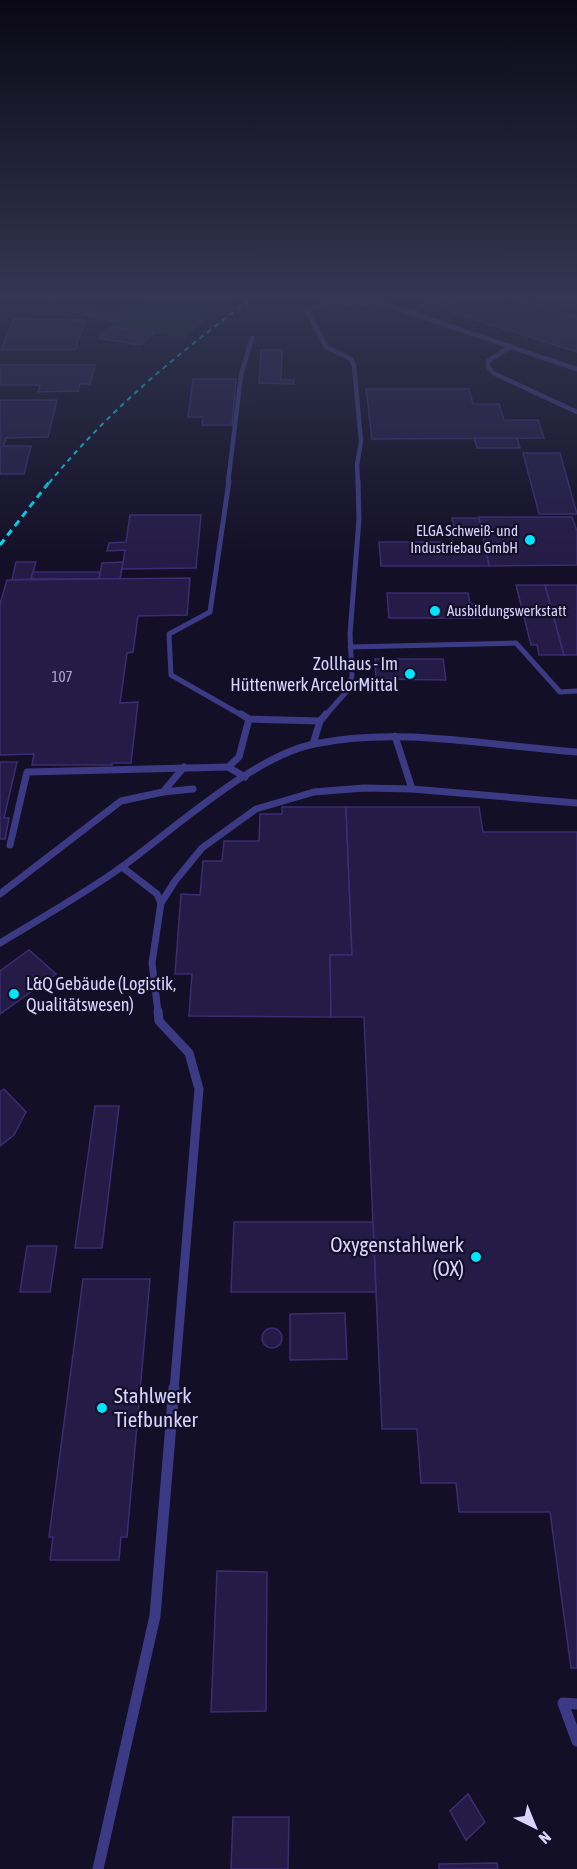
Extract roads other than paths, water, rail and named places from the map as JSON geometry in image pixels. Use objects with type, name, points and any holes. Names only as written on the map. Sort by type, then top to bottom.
[{"type":"lane","points":[[240,386],[236,430],[210,612],[169,634],[171,675],[249,719],[320,721]]},
{"type":"lane","points":[[313,744],[320,721],[347,691],[352,676],[350,647],[359,519],[357,465],[361,441],[356,386]]},
{"type":"lane","points":[[521,386],[577,412]]},
{"type":"lane","points":[[350,647],[516,643],[560,692],[577,691]]},
{"type":"lane","points":[[228,766],[239,757],[249,719]]},
{"type":"lane","points":[[0,943],[122,867],[192,813],[245,777],[277,758],[313,744],[367,736],[422,736],[531,750],[577,752]]},
{"type":"lane","points":[[395,736],[412,789]]},
{"type":"lane","points":[[10,845],[27,772],[228,766],[245,777]]},
{"type":"lane","points":[[163,792],[184,767]]},
{"type":"lane","points":[[98,1869],[155,1616],[199,1089],[189,1053],[159,1021],[152,963],[161,903],[175,881],[202,848],[256,809],[314,792],[364,788],[412,789],[577,803]]},
{"type":"lane","points":[[0,894],[121,801],[163,792],[193,789]]},
{"type":"lane","points":[[122,867],[157,894],[161,903]]},
{"type":"lane","points":[[577,1704],[563,1703],[577,1741]]},
{"type":"railway","points":[[49,483],[96,431],[143,386]]},
{"type":"railway","points":[[0,545],[50,481]]},
{"type":"place","name":"ELGA Schweiß- und Industriebau GmbH","points":[[530,540]]},
{"type":"place","name":"Ausbildungswerkstatt","points":[[435,611]]},
{"type":"place","name":"Zollhaus - Im Hüttenwerk ArcelorMittal","points":[[410,674]]},
{"type":"place","name":"L&Q Gebäude (Logistik, Qualitätswesen)","points":[[14,994]]},
{"type":"place","name":"Oxygenstahlwerk (OX)","points":[[476,1257]]},
{"type":"place","name":"Stahlwerk Tiefbunker","points":[[102,1408]]}]
